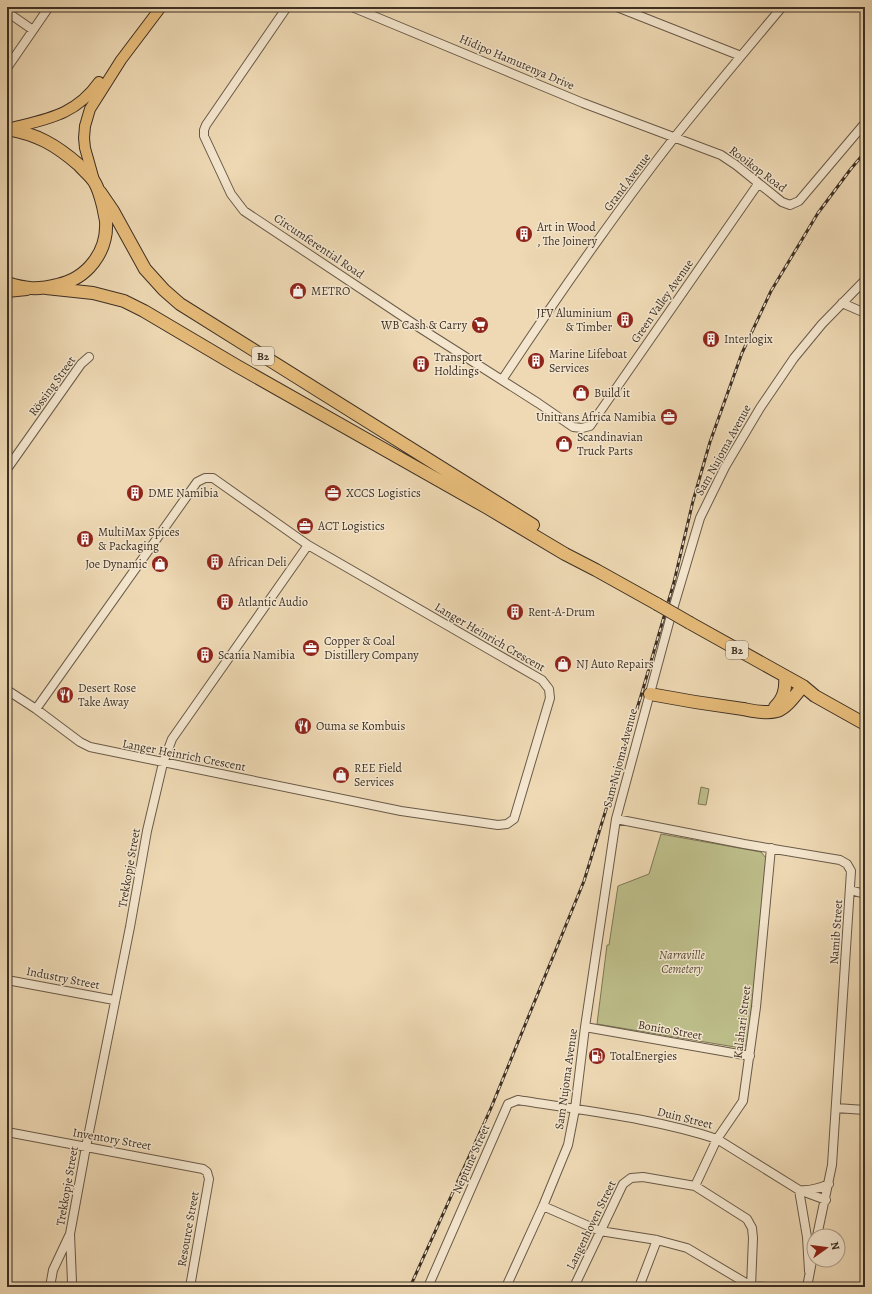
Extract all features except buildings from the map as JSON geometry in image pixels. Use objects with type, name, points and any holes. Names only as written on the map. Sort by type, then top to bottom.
[{"type":"highway","points":[[7,129],[36,136],[66,153],[85,171],[97,187],[106,221],[105,234],[100,252],[90,268],[74,280],[46,288],[31,289],[7,283]]},
{"type":"highway","name":"B2","points":[[97,187],[113,211],[145,269],[164,290],[180,304],[568,547],[596,570]]},
{"type":"highway","name":"B2","points":[[46,288],[93,293],[124,301],[144,311],[237,366],[481,503],[565,554],[865,720]]},
{"type":"highway","points":[[769,712],[783,698],[786,685],[784,676]]},
{"type":"highway","points":[[650,694],[705,704],[759,712],[769,712],[781,709],[803,686]]},
{"type":"highway","name":"B2","points":[[803,686],[815,696],[865,724]]},
{"type":"main road","points":[[7,129],[61,114],[71,109],[86,97],[92,91],[152,7]]},
{"type":"main road","points":[[97,187],[85,148],[84,138],[85,126],[90,109],[121,60],[161,7]]},
{"type":"main road","points":[[7,292],[31,289]]},
{"type":"street","points":[[7,68],[49,7]]},
{"type":"street","name":"Circumferential Road","points":[[287,7],[206,124],[204,130],[204,136],[231,194],[244,211],[420,328],[573,427],[582,428]]},
{"type":"street","name":"Hidipo Hamutenya Drive","points":[[352,7],[583,103],[674,138]]},
{"type":"street","points":[[617,7],[741,56]]},
{"type":"street","name":"Grand Avenue","points":[[502,380],[598,240],[674,138],[782,7]]},
{"type":"street","points":[[7,12],[32,30]]},
{"type":"street","name":"Rooikop Road","points":[[674,138],[721,155],[736,164],[758,184],[782,202],[790,205],[800,201],[865,123]]},
{"type":"street","name":"Green Valley Avenue","points":[[582,428],[590,426],[758,184]]},
{"type":"street","name":"Sam Nujoma Avenue","points":[[506,1287],[543,1206],[568,1145],[575,1109],[585,1027],[616,819],[689,552],[700,518],[725,467],[760,408],[794,358],[822,324],[865,280]]},
{"type":"street","points":[[842,303],[865,313]]},
{"type":"street","name":"Rössing Street","points":[[7,469],[81,364],[89,358]]},
{"type":"street","name":"Langer Heinrich Crescent","points":[[7,690],[36,709],[80,742],[90,747],[401,811],[498,825],[507,824],[514,819],[550,698],[549,689],[542,680],[308,545],[213,478],[205,478],[198,482],[36,709]]},
{"type":"street","name":"Trekkopje Street","points":[[71,1287],[70,1234],[114,1000],[130,927],[147,831],[163,763],[172,739],[308,545]]},
{"type":"street","name":"Namib Street","points":[[616,819],[840,860],[847,864],[851,871],[832,1165],[819,1228]]},
{"type":"street","name":"Kalahari Street","points":[[695,1186],[717,1139],[742,1101],[750,1056],[756,1007],[771,848]]},
{"type":"street","points":[[850,890],[865,894]]},
{"type":"street","name":"Industry Street","points":[[7,980],[114,1000]]},
{"type":"street","name":"Bonito Street","points":[[585,1027],[750,1056]]},
{"type":"street","name":"Neptune Street","points":[[428,1287],[508,1104],[518,1100],[575,1109]]},
{"type":"street","points":[[836,1108],[865,1110]]},
{"type":"street","name":"Duin Street","points":[[575,1109],[678,1127],[717,1139],[799,1190],[826,1200]]},
{"type":"street","name":"Inventory Street","points":[[7,1132],[203,1169],[208,1176]]},
{"type":"street","name":"Resource Street","points":[[190,1287],[208,1190],[208,1176]]},
{"type":"street","name":"Langenhoven Street","points":[[574,1287],[623,1184],[631,1178],[643,1177],[695,1186],[747,1219],[752,1228],[753,1238],[751,1287]]},
{"type":"street","points":[[809,1272],[807,1237],[799,1190],[809,1191],[829,1184]]},
{"type":"street","points":[[543,1206],[600,1231],[657,1240],[687,1248],[751,1287],[766,1287]]},
{"type":"street","name":"Trekkopje Street","points":[[50,1287],[53,1270],[70,1234]]},
{"type":"street","points":[[639,1287],[657,1240]]},
{"type":"street","points":[[807,1287],[810,1268]]},
{"type":"green space","points":[[701,787],[709,789],[706,805],[698,804]]},
{"type":"green space","name":"Narraville Cemetery","points":[[661,834],[761,852],[766,858],[757,968],[747,1045],[741,1048],[597,1024],[607,945],[609,945],[618,886],[649,874]]},
{"type":"railway","points":[[410,1287],[491,1108],[584,881],[674,582],[693,501],[710,442],[742,353],[771,291],[818,213],[865,152]]},
{"type":"place","name":"Art in Wood , The Joinery","points":[[524,234]]},
{"type":"place","name":"METRO","points":[[298,291]]},
{"type":"place","name":"JFV Aluminium & Timber","points":[[625,320]]},
{"type":"place","name":"WB Cash & Carry","points":[[480,325]]},
{"type":"place","name":"Interlogix","points":[[711,339]]},
{"type":"place","name":"Marine Lifeboat Services","points":[[536,361]]},
{"type":"place","name":"Transport Holdings","points":[[421,364]]},
{"type":"place","name":"Build it","points":[[581,393]]},
{"type":"place","name":"Unitrans Africa Namibia","points":[[669,417]]},
{"type":"place","name":"Scandinavian Truck Parts","points":[[564,444]]},
{"type":"place","name":"DME Namibia","points":[[135,493]]},
{"type":"place","name":"XCCS Logistics","points":[[333,493]]},
{"type":"place","name":"ACT Logistics","points":[[305,526]]},
{"type":"place","name":"MultiMax Spices & Packaging","points":[[85,539]]},
{"type":"place","name":"African Deli","points":[[215,562]]},
{"type":"place","name":"Joe Dynamic","points":[[160,564]]},
{"type":"place","name":"Atlantic Audio","points":[[225,602]]},
{"type":"place","name":"Rent-A-Drum","points":[[515,612]]},
{"type":"place","name":"Copper & Coal Distillery Company","points":[[311,648]]},
{"type":"place","name":"Scania Namibia","points":[[205,655]]},
{"type":"place","name":"NJ Auto Repairs","points":[[563,664]]},
{"type":"place","name":"Desert Rose Take Away","points":[[65,695]]},
{"type":"place","name":"Ouma se Kombuis","points":[[303,726]]},
{"type":"place","name":"REE Field Services","points":[[341,775]]},
{"type":"place","name":"TotalEnergies","points":[[597,1056]]}]
